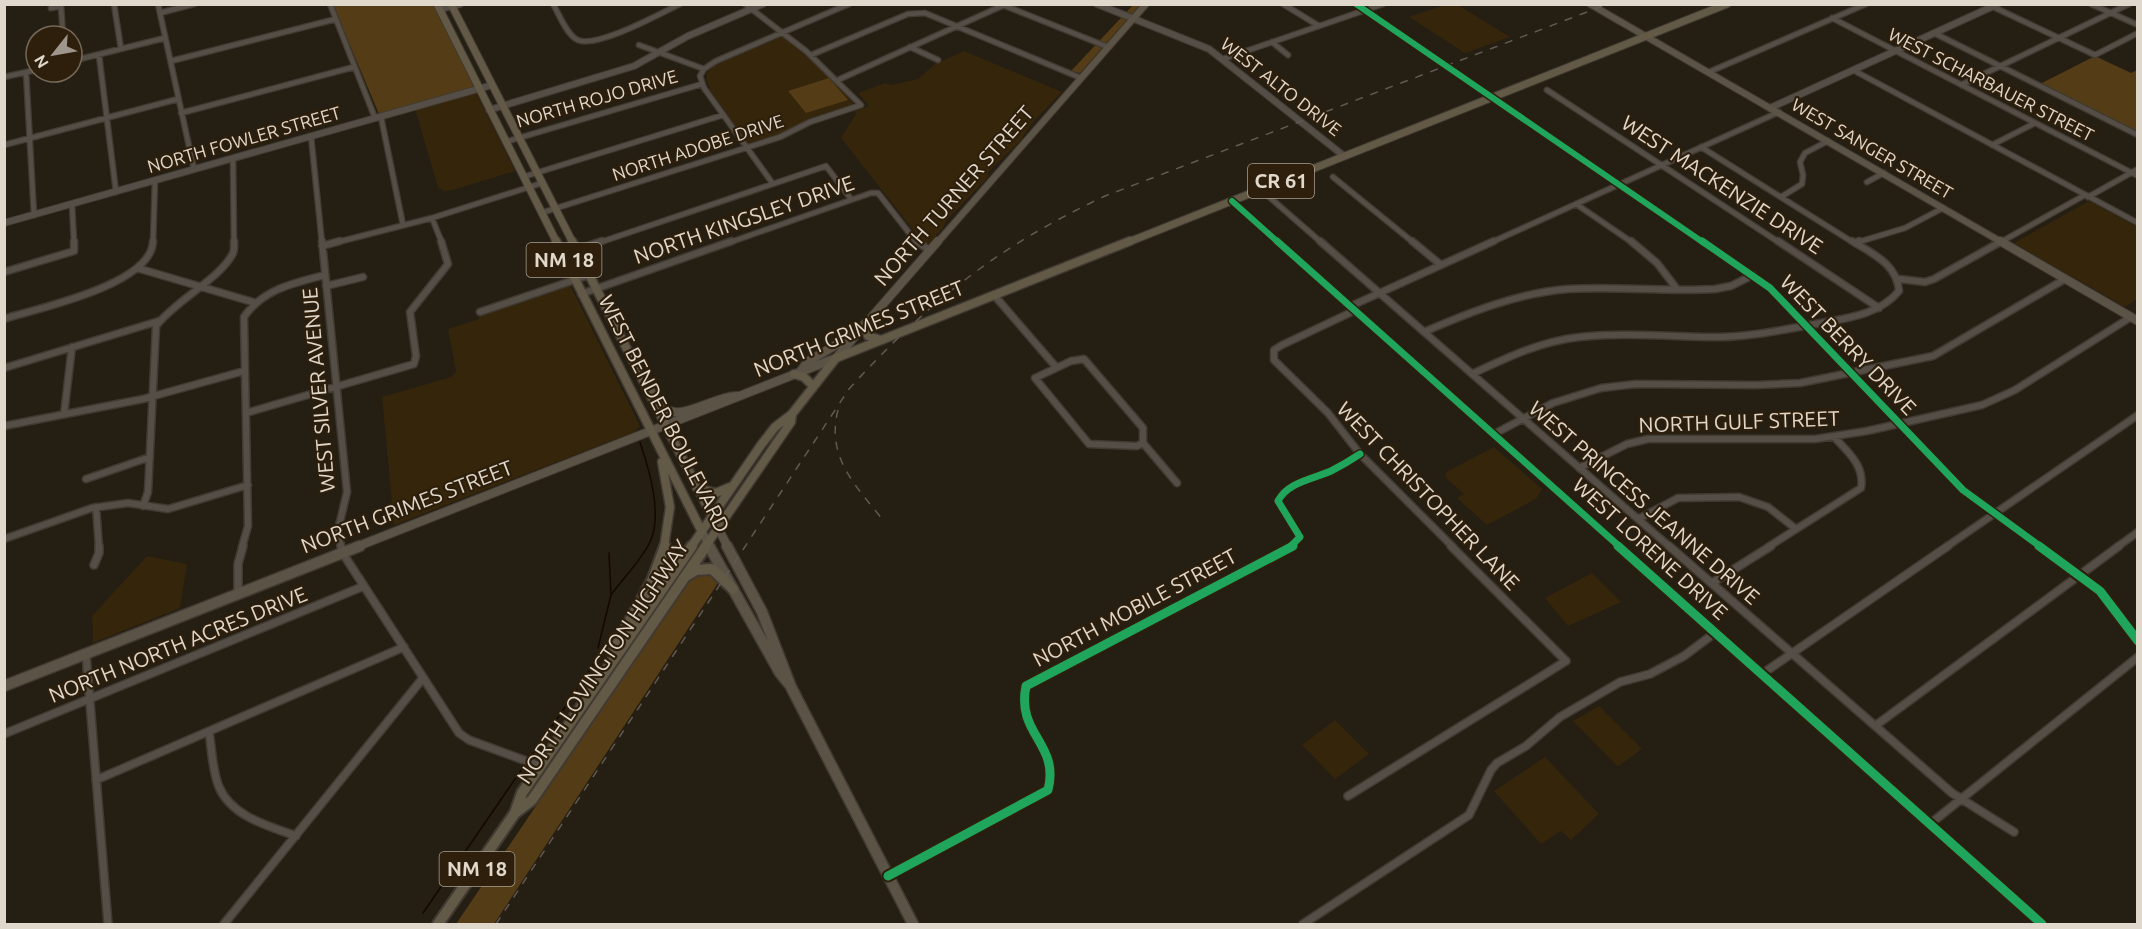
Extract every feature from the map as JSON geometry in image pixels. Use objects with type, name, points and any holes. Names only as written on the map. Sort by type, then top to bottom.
[{"type":"main road","name":"NORTH TURNER STREET","points":[[718,528],[790,422],[792,414],[813,386],[929,250],[1146,4]]},
{"type":"main road","name":"WEST SANGER STREET","points":[[1590,4],[2134,319]]},
{"type":"main road","name":"NORTH GRIMES STREET","points":[[4,686],[1727,4]]},
{"type":"main road","name":"NM 18","points":[[454,5],[492,85]]},
{"type":"main road","name":"NM 18","points":[[439,7],[478,88]]},
{"type":"main road","name":"WEST BENDER BOULEVARD","points":[[492,85],[664,426],[762,612],[791,687],[913,924]]},
{"type":"main road","name":"WEST BENDER BOULEVARD","points":[[478,88],[702,532],[780,674],[791,687]]},
{"type":"main road","points":[[865,324],[868,336],[881,340]]},
{"type":"main road","points":[[813,386],[797,373],[807,363],[858,332]]},
{"type":"main road","points":[[612,355],[627,350]]},
{"type":"main road","points":[[644,383],[654,390],[663,406],[671,412],[682,411],[728,394],[738,396]]},
{"type":"main road","name":"NORTH TURNER STREET","points":[[702,532],[736,481],[783,419],[792,414]]},
{"type":"main road","points":[[611,664],[614,650],[649,588],[667,537],[669,495],[660,451]]},
{"type":"main road","points":[[697,488],[710,493],[721,492],[736,481]]},
{"type":"main road","name":"NORTH LOVINGTON HIGHWAY","points":[[515,813],[532,800],[718,528]]},
{"type":"main road","name":"NORTH LOVINGTON HIGHWAY","points":[[438,924],[515,813],[522,793],[540,766],[702,532]]},
{"type":"main road","points":[[684,577],[696,570],[712,569],[732,589]]},
{"type":"street","points":[[114,4],[121,49]]},
{"type":"street","points":[[158,4],[194,170]]},
{"type":"street","points":[[160,13],[194,4]]},
{"type":"street","points":[[330,4],[354,67],[378,117],[403,225]]},
{"type":"street","points":[[554,4],[571,36],[581,42],[605,39],[680,4]]},
{"type":"street","points":[[745,4],[840,79],[1004,5],[1108,47]]},
{"type":"street","points":[[489,110],[621,71],[688,36],[763,4]]},
{"type":"street","name":"NORTH ROJO DRIVE","points":[[505,142],[702,84],[700,76],[704,69],[716,61],[849,4]]},
{"type":"street","name":"WEST ALTO DRIVE","points":[[1097,4],[1199,45],[1223,59],[1344,156]]},
{"type":"street","points":[[1283,4],[1319,26]]},
{"type":"street","name":"WEST BERRY DRIVE","points":[[1356,4],[1753,275],[1781,297],[1963,490],[2078,574],[2108,600],[2138,641]]},
{"type":"street","points":[[1223,59],[1383,4]]},
{"type":"street","points":[[1709,72],[1866,4]]},
{"type":"street","points":[[2091,4],[2138,25]]},
{"type":"street","points":[[1961,85],[2129,4]]},
{"type":"street","points":[[51,8],[61,5],[62,24]]},
{"type":"street","points":[[439,7],[454,5]]},
{"type":"street","points":[[1770,108],[1993,5],[2095,55],[2138,33]]},
{"type":"street","points":[[811,55],[917,12],[930,14],[1081,78]]},
{"type":"street","name":"WEST SCHARBAUER STREET","points":[[1832,18],[2138,176]]},
{"type":"street","points":[[171,61],[336,19]]},
{"type":"street","points":[[1934,33],[2138,135]]},
{"type":"street","points":[[84,58],[165,38]]},
{"type":"street","points":[[1272,42],[1288,55]]},
{"type":"street","points":[[639,45],[704,69]]},
{"type":"street","points":[[910,47],[938,60]]},
{"type":"street","points":[[99,55],[116,192]]},
{"type":"street","points":[[181,113],[354,67]]},
{"type":"street","points":[[1853,70],[2138,223]]},
{"type":"street","points":[[4,77],[24,72]]},
{"type":"street","name":"NORTH ADOBE DRIVE","points":[[541,213],[793,132],[820,118],[861,105],[840,79]]},
{"type":"street","points":[[27,84],[34,215]]},
{"type":"street","points":[[702,84],[773,184]]},
{"type":"street","name":"NORTH FOWLER STREET","points":[[4,223],[492,85]]},
{"type":"street","name":"WEST MACKENZIE DRIVE","points":[[1547,90],[1879,308]]},
{"type":"street","points":[[4,145],[178,99]]},
{"type":"street","points":[[1353,308],[1379,293],[1779,112]]},
{"type":"street","points":[[523,177],[723,115]]},
{"type":"street","points":[[1992,145],[2035,123]]},
{"type":"street","name":"WEST SILVER AVENUE","points":[[311,136],[346,492],[344,513],[338,530],[342,552]]},
{"type":"street","points":[[1781,197],[1802,184],[1803,175],[1800,162],[1805,153],[1828,141]]},
{"type":"street","points":[[1472,374],[1525,350],[1578,338],[1614,335],[1746,336],[1860,316],[1879,308],[1897,295],[1900,286],[1899,279],[1887,264],[1701,147]]},
{"type":"street","points":[[4,368],[159,321],[223,267],[234,253],[233,158]]},
{"type":"street","points":[[562,255],[826,166],[851,199]]},
{"type":"street","points":[[1899,279],[1925,282],[1934,279],[2138,169]]},
{"type":"street","points":[[1867,182],[1884,174]]},
{"type":"street","points":[[1334,177],[1441,265]]},
{"type":"street","points":[[4,319],[100,289],[124,278],[146,260],[153,248],[155,180]]},
{"type":"street","points":[[322,246],[432,218],[542,183]]},
{"type":"street","name":"WEST PRINCESS JEANNE DRIVE","points":[[1260,189],[1952,793],[2014,832]]},
{"type":"street","name":"NORTH KINGSLEY DRIVE","points":[[581,294],[871,193],[878,193],[919,245],[929,250]]},
{"type":"street","name":"WEST LORENE DRIVE","points":[[1232,201],[2042,924]]},
{"type":"street","points":[[4,272],[74,251],[72,204]]},
{"type":"street","points":[[1576,204],[1655,260],[1670,276],[1677,289]]},
{"type":"street","points":[[1855,243],[1905,228],[1943,208]]},
{"type":"street","points":[[246,413],[414,364],[416,356],[410,312],[448,264],[448,258],[432,218]]},
{"type":"street","points":[[137,268],[256,303]]},
{"type":"street","points":[[238,593],[237,571],[248,526],[244,317],[256,303],[279,288],[325,275]]},
{"type":"street","points":[[480,312],[589,275]]},
{"type":"street","points":[[1424,332],[1473,310],[1534,294],[1585,288],[1723,288],[1753,275]]},
{"type":"street","points":[[326,286],[363,277]]},
{"type":"street","points":[[1494,434],[1577,394],[1605,387],[1779,386],[1853,373],[1938,354],[2065,279]]},
{"type":"street","points":[[994,295],[1056,367]]},
{"type":"street","name":"WEST CHRISTOPHER LANE","points":[[1348,796],[1566,662],[1360,454],[1328,413],[1274,360],[1274,350],[1353,308]]},
{"type":"street","name":"NORTH GULF STREET","points":[[1579,468],[1627,444],[1648,439],[1783,440],[1834,437],[1982,405],[2003,397],[2134,319]]},
{"type":"street","points":[[143,506],[148,492],[154,338],[159,321]]},
{"type":"street","points":[[64,414],[72,347]]},
{"type":"street","points":[[1143,443],[1137,446],[1094,446],[1086,442],[1035,378],[1056,367],[1084,359],[1143,428],[1143,443],[1178,483]]},
{"type":"street","points":[[4,426],[152,397],[244,371]]},
{"type":"street","points":[[1762,674],[2138,415]]},
{"type":"street","points":[[1712,584],[1856,492],[1862,484],[1863,476],[1858,464],[1834,437]]},
{"type":"street","name":"NORTH MOBILE STREET","points":[[888,876],[1048,790],[1053,780],[1049,761],[1024,715],[1021,704],[1026,686],[1294,545],[1300,537],[1281,509],[1278,501],[1280,495],[1360,454]]},
{"type":"street","points":[[86,479],[150,457]]},
{"type":"street","points":[[4,539],[96,507],[123,503],[155,510],[168,509],[248,485]]},
{"type":"street","points":[[1638,519],[1678,498],[1739,497],[1768,507],[1796,529]]},
{"type":"street","points":[[94,565],[99,553],[96,507]]},
{"type":"street","points":[[1875,726],[2078,574],[2138,532]]},
{"type":"street","points":[[342,552],[459,733],[540,766]]},
{"type":"street","name":"NORTH NORTH ACRES DRIVE","points":[[4,734],[364,586]]},
{"type":"street","points":[[1303,924],[1469,815],[1491,770],[1526,746],[1560,717],[1620,682],[1650,674],[1667,665],[1716,633]]},
{"type":"street","points":[[96,780],[404,647]]},
{"type":"street","points":[[86,654],[108,924]]},
{"type":"street","points":[[1930,824],[2138,657]]},
{"type":"street","points":[[224,924],[423,678]]},
{"type":"street","points":[[209,732],[220,788],[230,803],[243,814],[296,836]]},
{"type":"shaded area","points":[[333,5],[434,5],[474,87],[379,114]]},
{"type":"shaded area","points":[[1133,5],[1140,5],[1080,73],[1071,71]]},
{"type":"shaded area","points":[[1445,5],[1458,5],[1510,37],[1465,53],[1409,17]]},
{"type":"shaded area","points":[[783,36],[834,80],[854,105],[813,119],[787,132],[748,143],[710,90],[706,78],[707,73],[717,64]]},
{"type":"shaded area","points":[[964,51],[1062,92],[1033,122],[1020,141],[987,173],[989,176],[946,221],[943,228],[925,245],[841,138],[856,114],[855,111],[869,106],[858,93],[885,83],[891,85],[918,79],[935,64]]},
{"type":"shaded area","points":[[2095,56],[2131,73],[2137,70],[2137,133],[2040,84]]},
{"type":"shaded area","points":[[829,78],[848,100],[806,113],[788,91]]},
{"type":"shaded area","points":[[476,93],[515,171],[443,191],[438,187],[415,109]]},
{"type":"shaded area","points":[[2089,201],[2137,227],[2137,299],[2125,307],[2014,243]]},
{"type":"shaded area","points":[[570,285],[640,426],[634,432],[394,525],[382,397],[451,377],[456,372],[448,329],[479,319],[478,315]]},
{"type":"shaded area","points":[[1494,447],[1542,489],[1536,499],[1487,525],[1457,498],[1464,494],[1446,478],[1446,472]]},
{"type":"shaded area","points":[[147,556],[187,564],[180,608],[93,643],[92,616]]},
{"type":"shaded area","points":[[709,571],[720,580],[494,924],[456,924],[685,586],[694,576]]},
{"type":"shaded area","points":[[1592,573],[1621,602],[1568,626],[1545,598]]},
{"type":"shaded area","points":[[1599,706],[1642,749],[1617,766],[1573,721]]},
{"type":"shaded area","points":[[1335,720],[1369,754],[1335,779],[1302,745]]},
{"type":"shaded area","points":[[1545,757],[1599,814],[1571,840],[1561,831],[1541,844],[1494,791]]},
{"type":"waterway","points":[[611,595],[642,556],[654,531],[653,492],[640,442]]},
{"type":"waterway","points":[[609,553],[611,595]]},
{"type":"waterway","points":[[598,648],[611,595]]},
{"type":"waterway","points":[[585,678],[593,665]]},
{"type":"waterway","points":[[529,759],[577,690]]},
{"type":"waterway","points":[[423,913],[526,763]]},
{"type":"railway","points":[[496,924],[849,389],[908,329],[966,279],[1031,235],[1105,196],[1608,4]]},
{"type":"railway","points":[[838,410],[835,427],[840,456],[853,482],[883,520]]},
{"type":"cycle path","points":[[1356,4],[1770,288],[1963,490],[2100,591],[2138,641]]},
{"type":"cycle path","points":[[1232,201],[2042,924]]},
{"type":"cycle path","points":[[888,876],[1048,790],[1052,776],[1050,763],[1025,715],[1023,701],[1026,686],[1294,545],[1300,537],[1278,501],[1281,495],[1292,487],[1330,471],[1360,454]]}]
